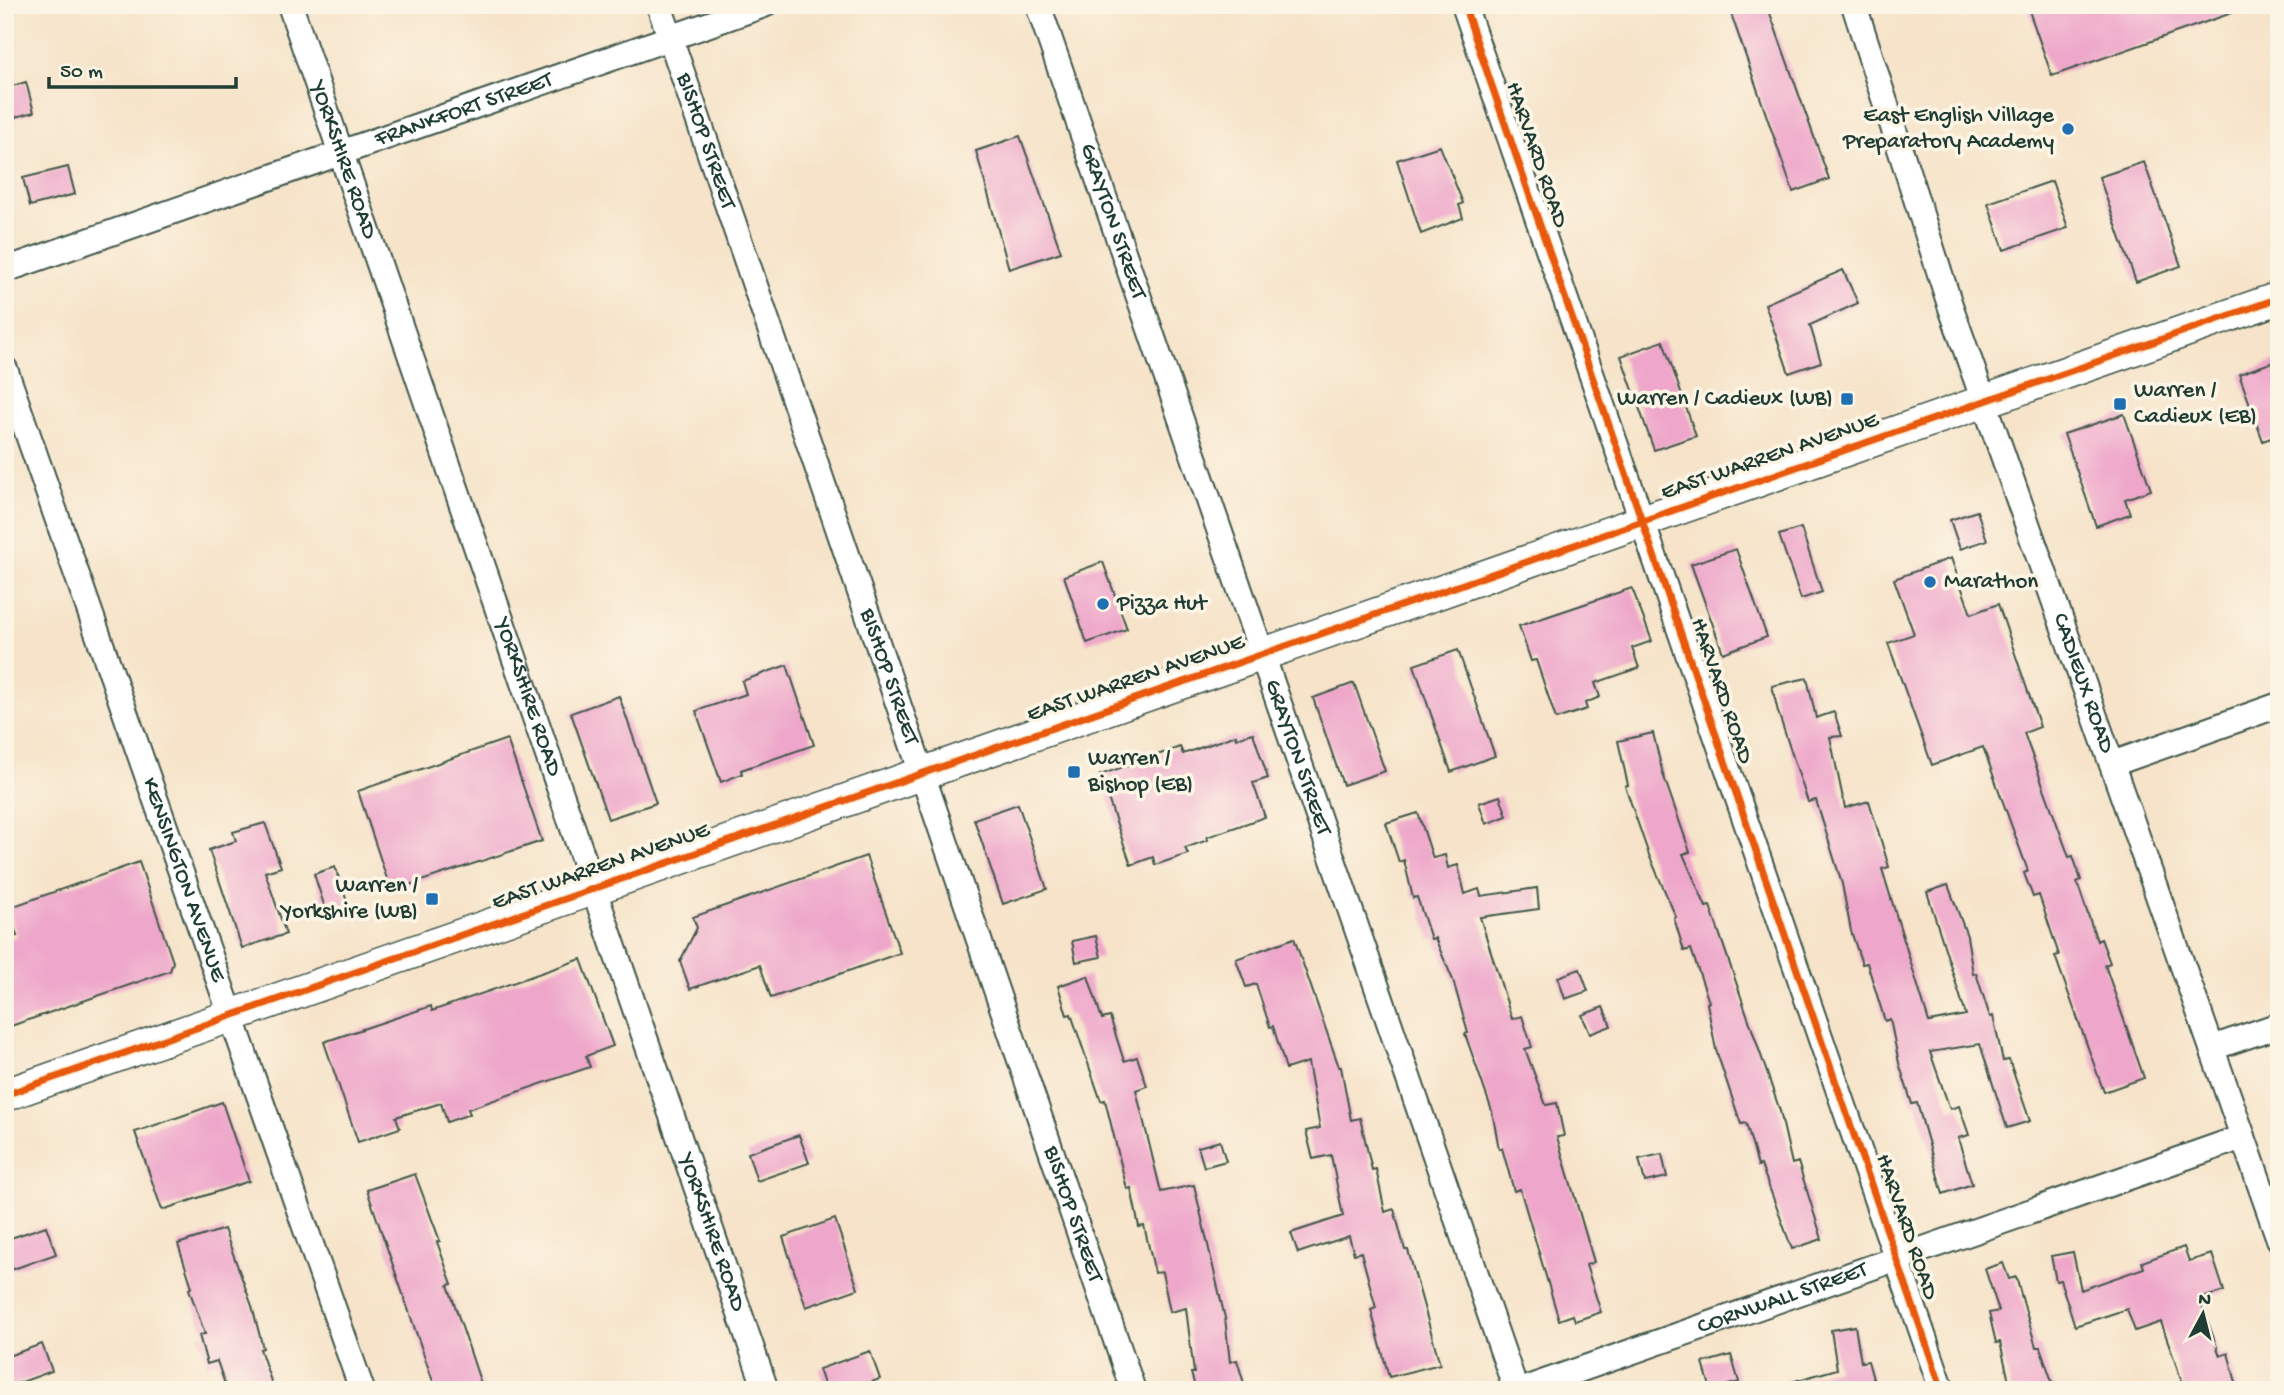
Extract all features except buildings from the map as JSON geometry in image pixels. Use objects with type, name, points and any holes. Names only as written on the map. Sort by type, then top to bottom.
[{"type":"main road","name":"EAST WARREN AVENUE","points":[[5,1096],[2279,299]]},
{"type":"street","name":"YORKSHIRE ROAD","points":[[290,5],[766,1390]]},
{"type":"street","name":"BISHOP STREET","points":[[659,5],[1133,1390]]},
{"type":"street","name":"FRANKFORT STREET","points":[[5,270],[764,5]]},
{"type":"street","name":"GRAYTON STREET","points":[[1038,5],[1516,1390]]},
{"type":"street","name":"HARVARD ROAD","points":[[1464,5],[1942,1390]]},
{"type":"street","name":"CADIEUX ROAD","points":[[1854,5],[1924,228],[2279,1239]]},
{"type":"street","name":"KENSINGTON AVENUE","points":[[5,369],[362,1390]]},
{"type":"street","points":[[2112,764],[2279,705]]},
{"type":"street","points":[[2212,1048],[2279,1025]]},
{"type":"street","name":"CORNWALL STREET","points":[[1522,1390],[2243,1137]]},
{"type":"cycle path","points":[[1464,5],[1942,1390]]},
{"type":"cycle path","points":[[5,1095],[2279,298]]},
{"type":"place","name":"East English Village Preparatory Academy","points":[[2068,129]]},
{"type":"place","name":"Warren / Cadieux (WB)","points":[[1847,399]]},
{"type":"place","name":"Warren / Cadieux (EB)","points":[[2120,404]]},
{"type":"place","name":"Marathon","points":[[1930,582]]},
{"type":"place","name":"Pizza Hut","points":[[1103,604]]},
{"type":"place","name":"Warren / Bishop (EB)","points":[[1074,772]]},
{"type":"place","name":"Warren / Yorkshire (WB)","points":[[432,899]]}]
